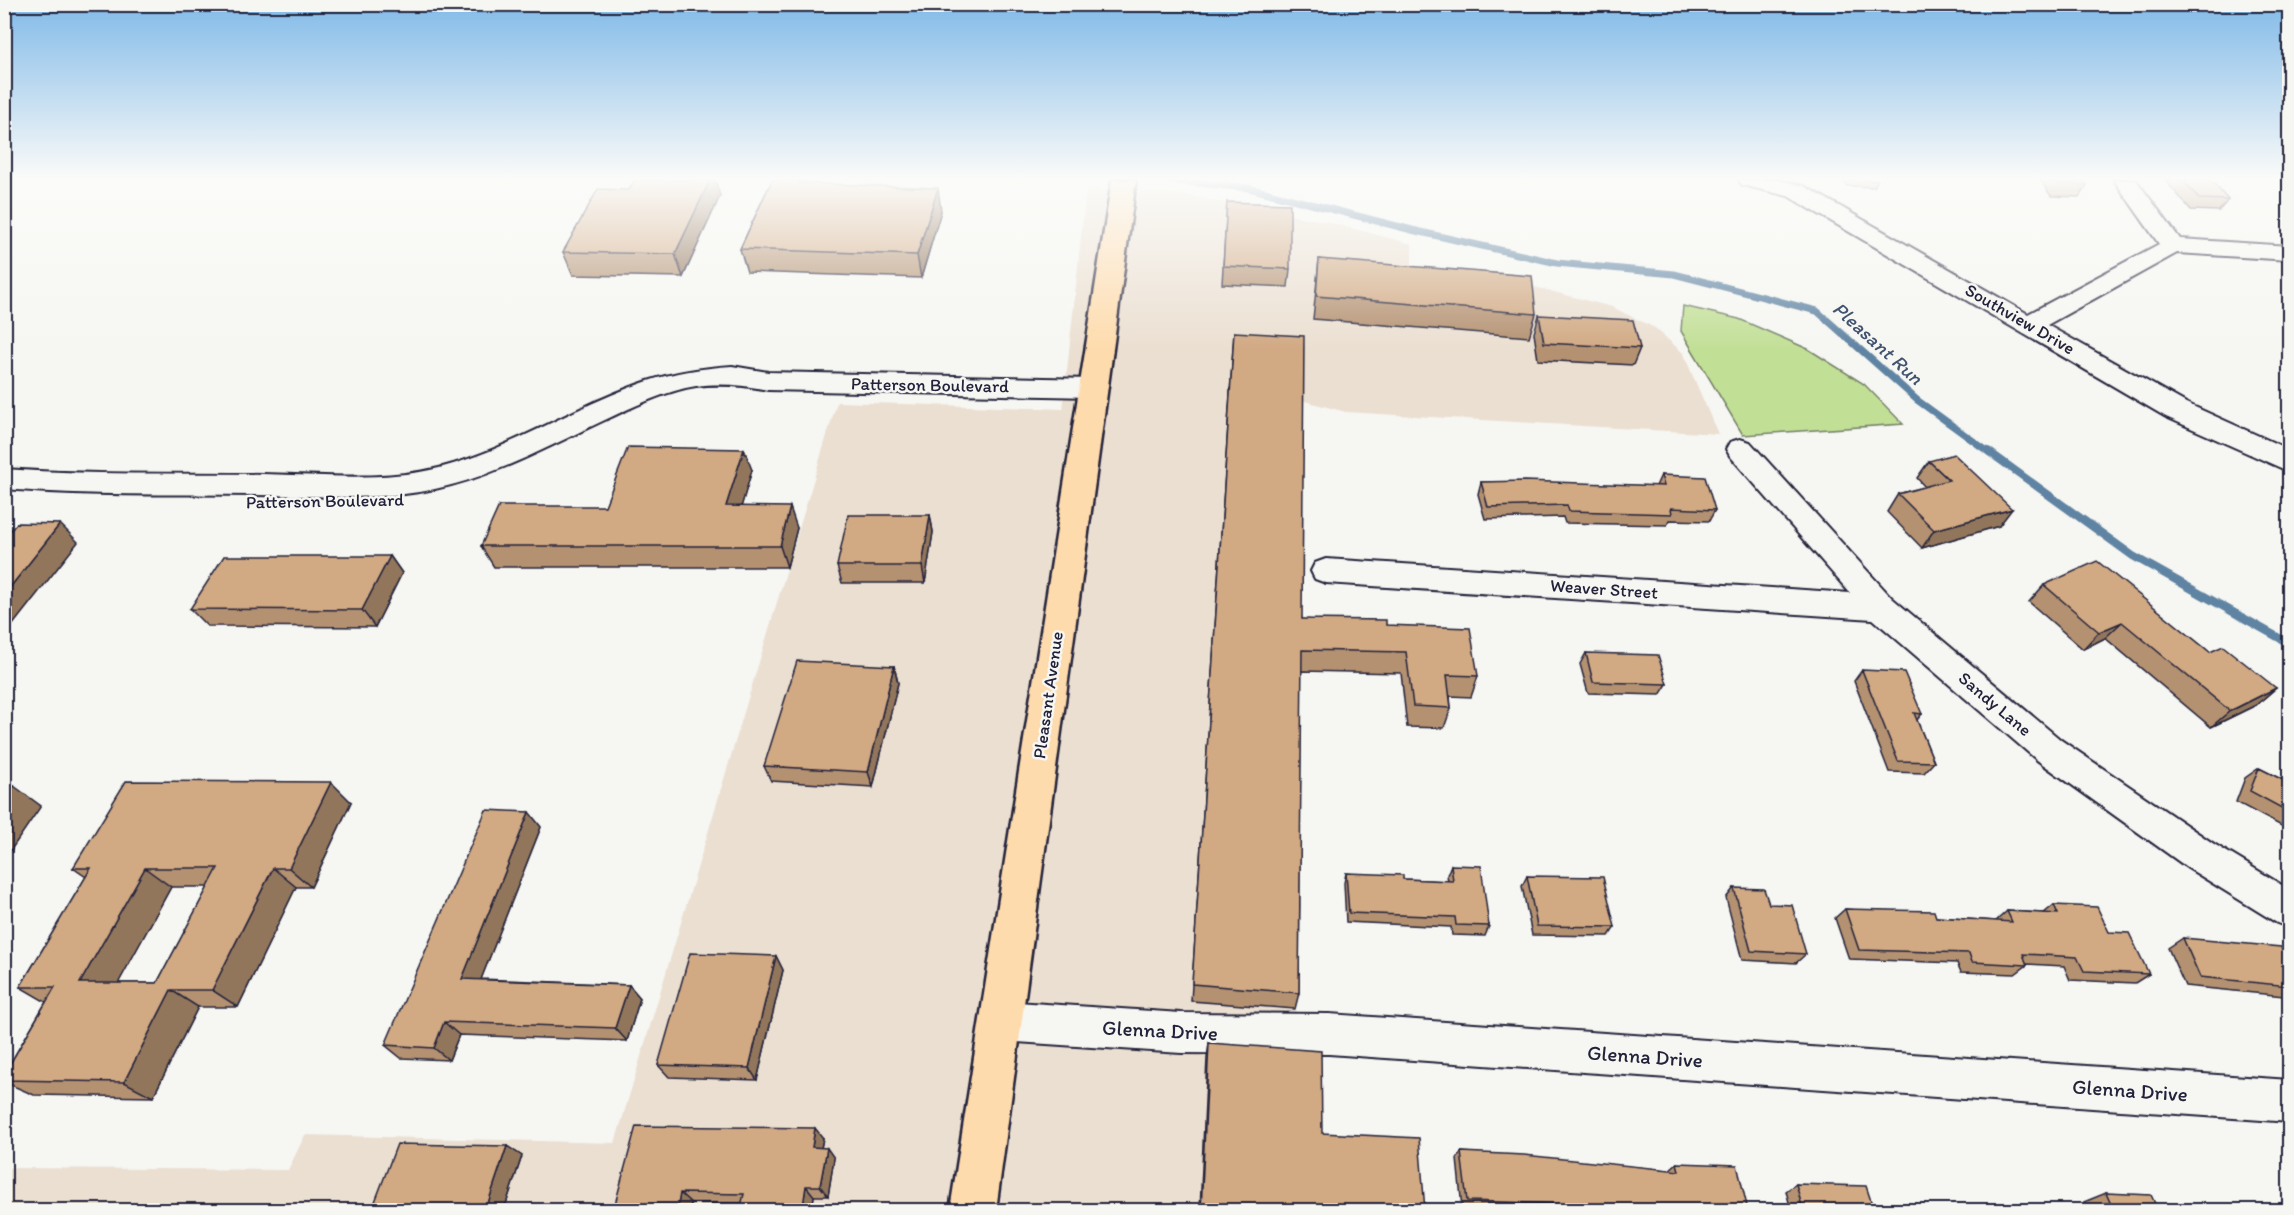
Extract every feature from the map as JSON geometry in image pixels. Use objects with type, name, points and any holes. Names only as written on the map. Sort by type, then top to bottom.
[{"type":"main road","name":"Pleasant Avenue","points":[[973,1210],[1116,237]]},
{"type":"street","name":"Southview Drive","points":[[1881,237],[2176,410],[2289,462]]},
{"type":"street","points":[[2167,237],[2174,246]]},
{"type":"street","points":[[2029,324],[2174,246],[2289,253]]},
{"type":"street","name":"Patterson Boulevard","points":[[4,479],[403,483],[443,477],[485,465],[637,395],[667,384],[732,375],[768,381],[1092,388]]},
{"type":"street","name":"Patterson Boulevard","points":[[4,498],[369,503],[413,500],[509,473],[540,460],[627,415],[659,403],[768,381]]},
{"type":"street","name":"Sandy Lane","points":[[1740,449],[1881,607],[2049,750],[2201,856],[2289,911]]},
{"type":"street","name":"Weaver Street","points":[[1326,572],[1881,607]]},
{"type":"street","name":"Glenna Drive","points":[[1001,1021],[1181,1033],[1329,1034],[2289,1101]]},
{"type":"shaded area","points":[[1081,237],[1384,237],[1412,244],[1412,266],[1531,286],[1612,307],[1655,328],[1683,353],[1718,434],[1346,412],[1301,400],[1295,1009],[1316,1066],[1317,1210],[5,1210],[5,1168],[288,1170],[305,1135],[615,1143],[837,402],[1063,409]]},
{"type":"green space","points":[[1683,306],[1739,319],[1808,349],[1864,384],[1903,424],[1743,435],[1681,331]]},
{"type":"building","points":[[572,237],[683,237],[675,254],[563,252]]},
{"type":"building","points":[[746,237],[923,237],[917,255],[740,249]]},
{"type":"building","points":[[1225,237],[1290,237],[1290,269],[1223,266]]},
{"type":"building","points":[[1319,259],[1532,276],[1536,314],[1316,296]]},
{"type":"building","points":[[1539,315],[1633,320],[1640,348],[1544,343]]},
{"type":"building","points":[[1234,332],[1304,336],[1302,619],[1386,620],[1386,625],[1470,628],[1478,676],[1447,675],[1451,708],[1413,706],[1406,652],[1302,650],[1299,993],[1192,984]]},
{"type":"building","points":[[628,447],[744,449],[726,506],[790,507],[780,546],[481,546],[499,506],[605,506]]},
{"type":"building","points":[[1954,454],[2012,509],[1934,530],[1898,494],[1949,480],[1929,461]]},
{"type":"building","points":[[1661,475],[1705,477],[1715,510],[1671,508],[1672,514],[1569,511],[1567,505],[1488,507],[1481,482],[1525,481],[1664,486]]},
{"type":"building","points":[[848,515],[930,515],[922,566],[837,566]]},
{"type":"building","points":[[17,523],[60,524],[4,595],[4,538]]},
{"type":"building","points":[[224,556],[390,556],[362,610],[190,609]]},
{"type":"building","points":[[2097,561],[2210,652],[2223,646],[2276,688],[2230,711],[2122,622],[2099,632],[2044,585]]},
{"type":"building","points":[[1586,653],[1658,655],[1667,684],[1593,682]]},
{"type":"building","points":[[797,661],[894,666],[868,772],[764,766]]},
{"type":"building","points":[[1862,670],[1904,672],[1922,714],[1914,713],[1934,762],[1898,761]]},
{"type":"building","points":[[2259,768],[2289,783],[2289,812],[2250,791]]},
{"type":"building","points":[[126,781],[331,782],[289,868],[273,868],[212,990],[171,990],[124,1082],[4,1080],[4,1074],[55,987],[20,987],[91,868],[73,868]],"holes":[[[145,868],[218,868],[157,983],[80,983]]]},
{"type":"building","points":[[4,786],[14,786],[4,799]]},
{"type":"building","points":[[486,810],[529,812],[462,979],[629,985],[615,1028],[444,1022],[434,1048],[385,1045]]},
{"type":"building","points":[[1451,865],[1481,866],[1489,926],[1456,925],[1455,917],[1349,913],[1346,873],[1403,875],[1403,879],[1453,881]]},
{"type":"building","points":[[1527,876],[1603,877],[1615,927],[1537,926]]},
{"type":"building","points":[[1734,888],[1764,889],[1769,904],[1792,905],[1806,954],[1751,951]]},
{"type":"building","points":[[2054,905],[2097,907],[2109,932],[2129,933],[2149,974],[2084,971],[2077,957],[2023,954],[2027,965],[1972,962],[1969,953],[1859,950],[1845,909],[1934,911],[1936,917],[2012,922],[2007,911],[2058,914]]},
{"type":"building","points":[[2183,938],[2281,947],[2289,965],[2289,986],[2200,977]]},
{"type":"building","points":[[690,953],[776,956],[749,1068],[658,1065]]},
{"type":"building","points":[[1209,1043],[1321,1051],[1322,1133],[1419,1138],[1425,1210],[1201,1210]]},
{"type":"building","points":[[636,1126],[815,1128],[812,1147],[827,1148],[820,1186],[806,1186],[803,1206],[741,1206],[744,1194],[680,1193],[678,1205],[615,1204]]},
{"type":"building","points":[[397,1144],[507,1146],[486,1209],[373,1207]]},
{"type":"building","points":[[1461,1152],[1524,1155],[1679,1171],[1677,1163],[1737,1165],[1748,1210],[1595,1210],[1566,1207],[1566,1204],[1467,1201]]},
{"type":"building","points":[[1796,1184],[1866,1186],[1874,1210],[1803,1210]]},
{"type":"building","points":[[2106,1193],[2151,1195],[2158,1210],[2082,1210],[2080,1206],[2112,1207]]},
{"type":"waterway","name":"Pleasant Run","points":[[1441,237],[1557,263],[1674,274],[1817,311],[1917,400],[1990,453]]},
{"type":"waterway","name":"Pleasant Run","points":[[1988,451],[2133,556],[2290,644]]}]
